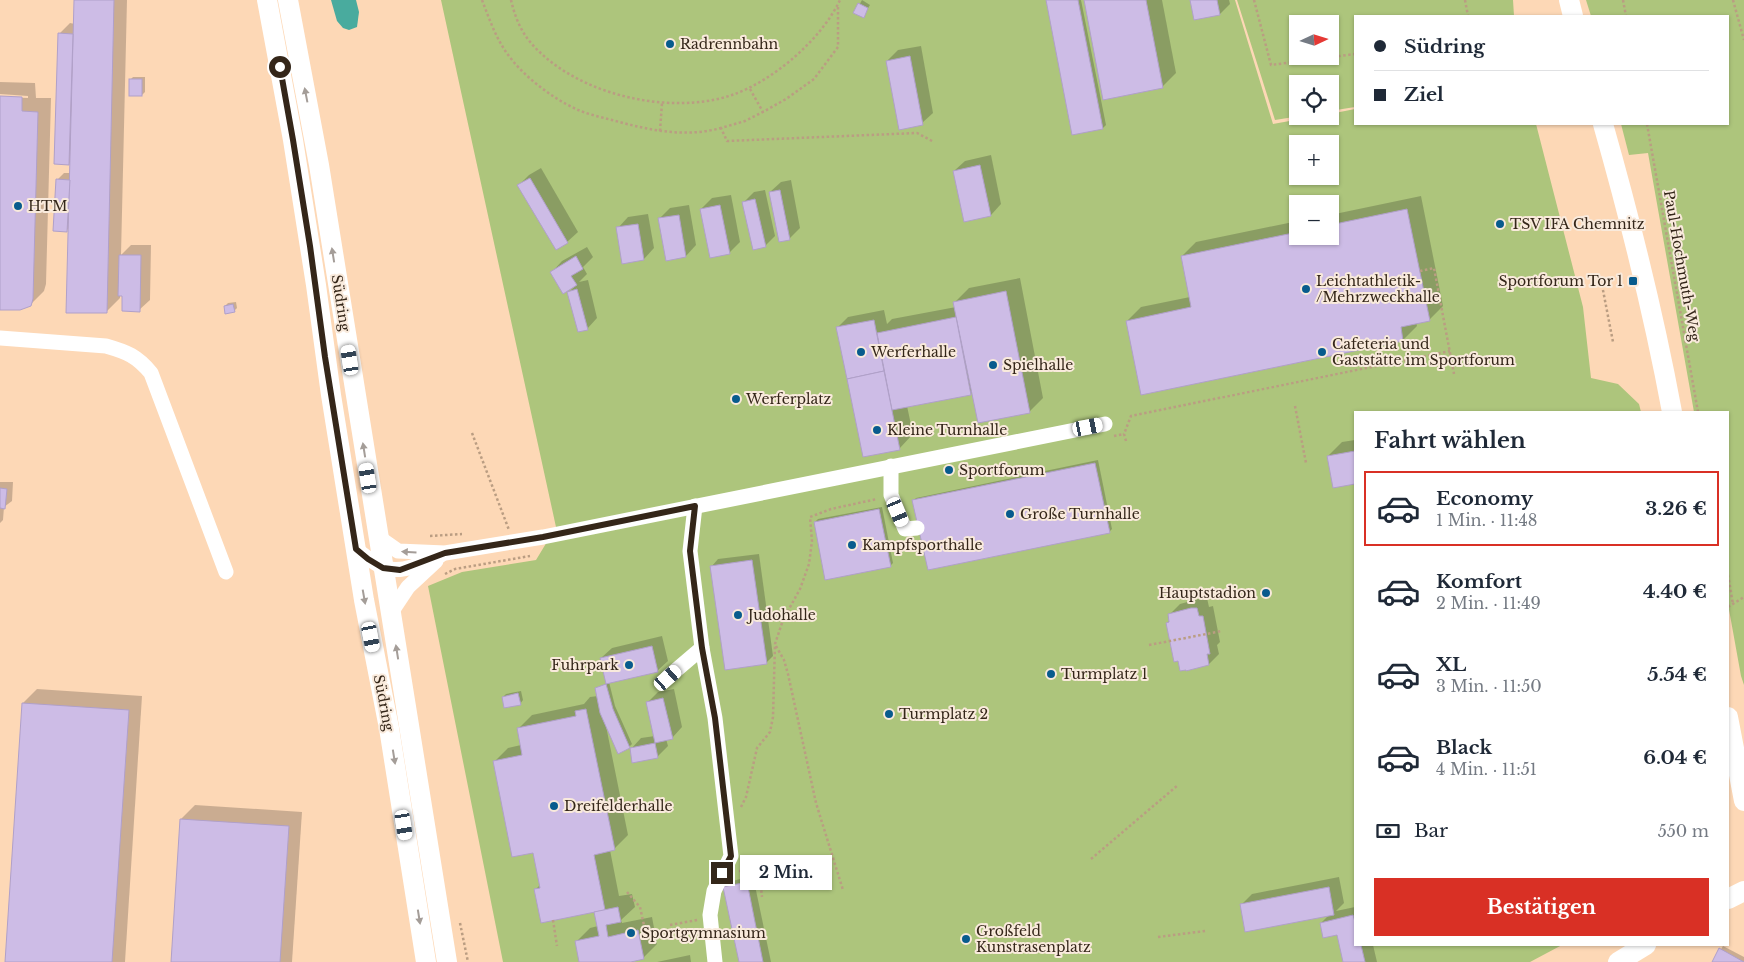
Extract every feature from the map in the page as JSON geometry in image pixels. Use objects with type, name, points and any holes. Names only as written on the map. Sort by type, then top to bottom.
[{"type":"main road","points":[[258,0],[273,31]]},
{"type":"main road","name":"Südring","points":[[267,0],[293,140],[356,549],[389,728],[426,962]]},
{"type":"main road","name":"Südring","points":[[288,0],[319,165],[447,962]]},
{"type":"main road","points":[[1569,0],[1573,15]]},
{"type":"main road","points":[[1603,125],[1646,288],[1672,411]]},
{"type":"main road","points":[[1729,722],[1744,801]]},
{"type":"main road","points":[[1729,898],[1744,891]]},
{"type":"main road","points":[[1618,962],[1644,946]]},
{"type":"lane","points":[[0,338],[106,346],[122,351],[142,362],[151,374],[226,572]]},
{"type":"lane","points":[[356,549],[383,568],[400,570],[445,553],[511,536],[552,536],[891,466],[1106,431]]},
{"type":"lane","points":[[891,466],[891,495],[905,528],[917,528]]},
{"type":"lane","points":[[695,506],[690,551],[702,648],[715,718],[731,856],[714,891],[710,915],[715,962]]},
{"type":"lane","points":[[378,536],[398,551],[445,553]]},
{"type":"lane","points":[[390,614],[408,587],[445,553]]},
{"type":"lane","points":[[668,678],[702,648]]},
{"type":"path","points":[[482,0],[494,30],[507,53],[530,78],[576,109],[633,125],[660,131],[683,133],[705,133],[745,121],[786,99],[814,79],[838,47],[838,5]]},
{"type":"path","points":[[511,0],[515,14],[526,37],[546,58],[576,78],[610,92],[662,103],[686,104],[729,96],[750,89],[767,80],[814,38],[840,0]]},
{"type":"path","points":[[1254,0],[1271,65],[1354,54]]},
{"type":"path","points":[[1465,0],[1468,15]]},
{"type":"path","points":[[1623,0],[1626,15]]},
{"type":"path","points":[[1733,0],[1744,40]]},
{"type":"path","points":[[750,89],[763,112]]},
{"type":"path","points":[[660,131],[662,103]]},
{"type":"path","name":"Paul-Hochmuth-Weg","points":[[1647,125],[1698,411]]},
{"type":"path","points":[[721,128],[727,141],[917,133],[934,142]]},
{"type":"path","points":[[1420,271],[1434,268],[1454,374]]},
{"type":"path","points":[[1602,286],[1614,342]]},
{"type":"path","points":[[1126,441],[1124,434],[1131,416],[1450,352]]},
{"type":"path","points":[[1295,406],[1306,463]]},
{"type":"path","points":[[1106,431],[1124,434]]},
{"type":"path","points":[[472,433],[511,536]]},
{"type":"path","points":[[728,830],[746,797],[757,748],[770,732],[773,717],[775,644],[783,620],[800,589],[810,564],[812,541],[810,517],[891,495]]},
{"type":"path","points":[[425,537],[462,534]]},
{"type":"path","points":[[441,576],[456,569],[530,556]]},
{"type":"path","points":[[1729,581],[1733,604]]},
{"type":"path","points":[[1729,606],[1744,597]]},
{"type":"path","points":[[1149,645],[1222,631]]},
{"type":"path","points":[[775,644],[784,660],[788,674],[816,803],[843,890]]},
{"type":"path","points":[[1091,859],[1178,785]]},
{"type":"path","points":[[722,873],[746,871],[760,878],[762,897]]},
{"type":"path","points":[[627,892],[640,907],[644,930]]},
{"type":"path","points":[[553,920],[557,946]]},
{"type":"path","points":[[670,925],[690,920]]},
{"type":"path","points":[[1158,937],[1206,931]]},
{"type":"green space","name":"Sportforum","points":[[441,0],[1235,0],[1273,124],[1289,121],[1289,125],[1339,125],[1339,112],[1354,109],[1354,125],[1536,125],[1583,307],[1591,378],[1618,384],[1639,404],[1641,411],[1354,411],[1354,946],[1560,946],[1530,962],[503,962],[428,586],[462,572],[536,560],[556,527]]},
{"type":"green space","points":[[1237,0],[1513,0],[1514,15],[1354,15],[1354,107],[1339,110],[1339,75],[1289,75],[1289,118],[1275,120]]},
{"type":"green space","points":[[1586,0],[1744,0],[1744,685],[1729,610],[1729,411],[1694,411],[1648,153],[1629,155],[1621,125],[1729,125],[1729,15],[1591,15]]},
{"type":"water","points":[[331,0],[356,0],[359,12],[357,27],[349,30],[343,28],[337,21]]},
{"type":"building","points":[[74,0],[114,0],[107,313],[66,313]]},
{"type":"building","points":[[1046,0],[1078,0],[1103,129],[1072,135]]},
{"type":"building","points":[[1084,0],[1146,0],[1163,88],[1103,100]]},
{"type":"building","points":[[1190,0],[1217,0],[1220,15],[1194,20]]},
{"type":"building","points":[[858,3],[868,8],[864,18],[853,13]]},
{"type":"building","points":[[58,33],[73,34],[69,165],[54,164]]},
{"type":"building","points":[[910,56],[923,125],[899,130],[886,61]]},
{"type":"building","points":[[129,79],[142,79],[142,96],[129,96]]},
{"type":"building","name":"HTM","points":[[0,96],[22,97],[22,111],[38,112],[33,299],[31,306],[20,310],[0,310]]},
{"type":"building","points":[[980,165],[991,216],[964,222],[953,171]]},
{"type":"building","points":[[530,178],[568,243],[556,250],[517,185]]},
{"type":"building","points":[[56,179],[70,180],[67,232],[53,231]]},
{"type":"building","points":[[780,190],[790,240],[779,242],[769,192]]},
{"type":"building","points":[[755,199],[766,247],[753,250],[742,202]]},
{"type":"building","points":[[720,205],[730,254],[710,258],[700,209]]},
{"type":"building","name":"Leichtathletik- /Mehrzweckhalle","points":[[1407,209],[1430,321],[1401,327],[1403,341],[1141,395],[1126,321],[1191,307],[1181,256],[1289,234],[1289,245],[1339,245],[1339,223]]},
{"type":"building","points":[[679,215],[686,257],[666,261],[658,218]]},
{"type":"building","points":[[638,224],[644,260],[622,264],[616,227]]},
{"type":"building","points":[[119,255],[141,255],[140,312],[122,311],[122,296],[118,296]]},
{"type":"building","points":[[576,256],[583,269],[571,276],[577,285],[563,294],[550,272]]},
{"type":"building","points":[[577,289],[588,330],[578,332],[567,292]]},
{"type":"building","name":"Spielhalle","points":[[1006,291],[1030,413],[978,423],[953,302]]},
{"type":"building","points":[[233,304],[235,312],[225,314],[224,306]]},
{"type":"building","points":[[956,317],[971,395],[892,410],[877,333]]},
{"type":"building","name":"Werferhalle","points":[[874,320],[884,371],[847,379],[836,327]]},
{"type":"building","name":"Kleine Turnhalle","points":[[884,371],[900,450],[863,457],[847,379]]},
{"type":"building","points":[[1354,451],[1354,484],[1333,488],[1327,456]]},
{"type":"building","name":"Große Turnhalle","points":[[1095,463],[1110,533],[928,570],[912,500]]},
{"type":"building","points":[[0,488],[7,489],[5,509],[0,508]]},
{"type":"building","name":"Kampfsporthalle","points":[[879,509],[891,567],[825,580],[814,522]]},
{"type":"building","name":"Judohalle","points":[[752,560],[767,664],[725,670],[710,566]]},
{"type":"building","points":[[1197,608],[1199,616],[1203,616],[1210,654],[1207,654],[1209,665],[1180,671],[1178,661],[1174,662],[1166,623],[1169,622],[1168,614]]},
{"type":"building","name":"Fuhrpark","points":[[652,646],[658,672],[606,684],[600,658]]},
{"type":"building","points":[[606,684],[613,709],[630,748],[618,754],[600,713],[595,688]]},
{"type":"building","points":[[518,693],[521,705],[504,708],[502,697]]},
{"type":"building","points":[[663,698],[673,739],[655,743],[646,702]]},
{"type":"building","points":[[22,703],[129,710],[112,962],[5,962]]},
{"type":"building","name":"Dreifelderhalle","points":[[586,709],[615,850],[594,855],[605,910],[541,923],[534,889],[540,888],[533,853],[512,857],[493,761],[522,755],[517,728],[576,716],[575,711]]},
{"type":"building","points":[[655,743],[658,758],[632,763],[630,748]]},
{"type":"building","points":[[180,819],[289,826],[280,962],[171,962]]},
{"type":"building","points":[[747,882],[763,962],[739,962],[723,887]]},
{"type":"building","points":[[1329,887],[1334,915],[1245,932],[1240,904]]},
{"type":"building","name":"Sportgymnasium","points":[[618,907],[621,922],[606,925],[608,937],[638,930],[644,959],[631,962],[579,962],[575,941],[599,936],[594,912]]},
{"type":"building","points":[[1353,915],[1354,946],[1361,946],[1365,962],[1343,962],[1337,935],[1323,938],[1320,923]]},
{"type":"building","points":[[1719,948],[1744,962],[1712,962]]},
{"type":"place","name":"Radrennbahn","points":[[670,44]]},
{"type":"place","name":"HTM","points":[[18,206]]},
{"type":"place","name":"TSV IFA Chemnitz","points":[[1500,224]]},
{"type":"place","name":"Sportforum Tor 1","points":[[1633,281]]},
{"type":"place","name":"Leichtathletik- /Mehrzweckhalle","points":[[1306,289]]},
{"type":"place","name":"Werferhalle","points":[[861,352]]},
{"type":"place","name":"Cafeteria und Gaststätte im Sportforum","points":[[1322,352]]},
{"type":"place","name":"Spielhalle","points":[[993,365]]},
{"type":"place","name":"Werferplatz","points":[[736,399]]},
{"type":"place","name":"Kleine Turnhalle","points":[[877,430]]},
{"type":"place","name":"Sportforum","points":[[949,470]]},
{"type":"place","name":"Große Turnhalle","points":[[1010,514]]},
{"type":"place","name":"Kampfsporthalle","points":[[852,545]]},
{"type":"place","name":"Hauptstadion","points":[[1266,593]]},
{"type":"place","name":"Judohalle","points":[[738,615]]},
{"type":"place","name":"Fuhrpark","points":[[629,665]]},
{"type":"place","name":"Turmplatz 1","points":[[1051,674]]},
{"type":"place","name":"Turmplatz 2","points":[[889,714]]},
{"type":"place","name":"Dreifelderhalle","points":[[554,806]]},
{"type":"place","name":"Sportgymnasium","points":[[631,933]]},
{"type":"place","name":"Großfeld Kunstrasenplatz","points":[[966,939]]},
{"type":"route","points":[[280,67],[310,246],[325,357],[356,549],[383,568],[400,570],[411,568],[445,553],[543,537],[695,506],[690,551],[702,648],[715,718],[731,856],[722,873]]}]
